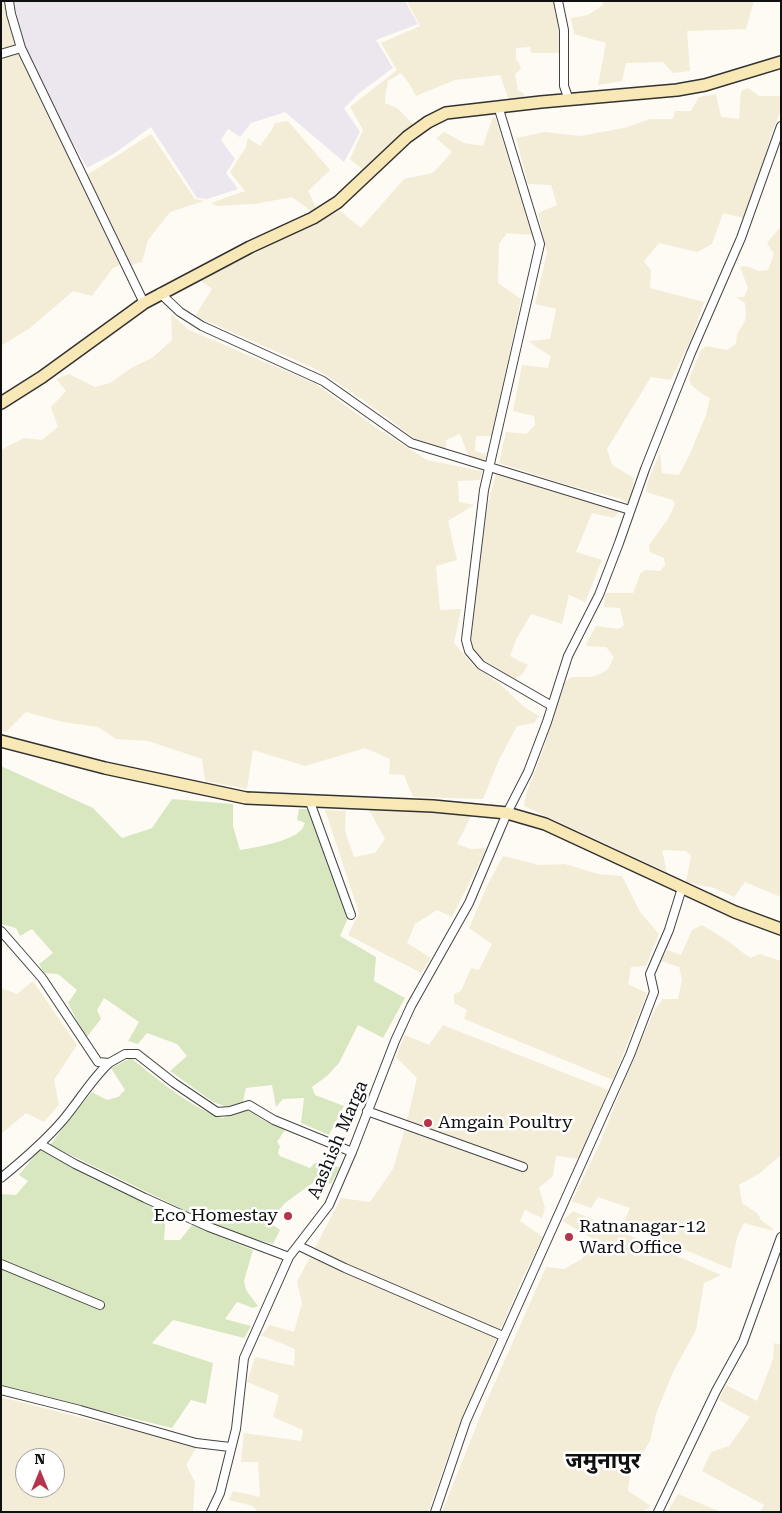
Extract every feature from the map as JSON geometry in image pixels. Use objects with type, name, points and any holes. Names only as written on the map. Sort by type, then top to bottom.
[{"type":"street","points":[[9,1],[11,14],[22,48],[144,303]]},
{"type":"street","points":[[558,1],[564,30],[564,86],[569,100]]},
{"type":"street","points":[[1,54],[22,48]]},
{"type":"street","points":[[1,403],[42,377],[160,293],[250,247],[313,218],[338,202],[407,137],[428,122],[446,113],[498,106],[677,90],[705,85],[781,62]]},
{"type":"street","points":[[498,106],[540,244],[484,490],[466,640],[469,651],[481,665],[552,706]]},
{"type":"street","name":"Aashish Marga","points":[[212,1512],[220,1493],[236,1429],[244,1358],[289,1257],[330,1205],[411,1006],[469,902],[507,813],[528,772],[568,656],[600,594],[645,469],[691,353],[740,238],[781,126]]},
{"type":"street","points":[[160,293],[180,312],[202,326],[322,381],[411,443],[630,510]]},
{"type":"street","points":[[1,741],[105,768],[246,798],[432,806],[507,813],[545,824],[735,912],[781,929]]},
{"type":"street","points":[[310,802],[351,915]]},
{"type":"street","points":[[435,1512],[466,1421],[630,1055],[654,992],[650,974],[668,930],[682,888]]},
{"type":"street","points":[[1,931],[42,978],[98,1062],[109,1063]]},
{"type":"street","points":[[1,1178],[40,1144],[62,1121],[96,1075],[109,1063],[125,1054],[137,1054],[174,1083],[217,1112],[230,1111],[250,1105],[274,1120],[352,1152]]},
{"type":"street","points":[[368,1111],[523,1168]]},
{"type":"street","points":[[40,1144],[74,1164],[145,1198],[209,1227],[289,1257]]},
{"type":"street","points":[[658,1512],[716,1391],[743,1342],[781,1237]]},
{"type":"street","points":[[298,1246],[503,1336]]},
{"type":"street","points":[[1,1264],[100,1305]]},
{"type":"street","points":[[1,1390],[196,1443],[230,1447]]},
{"type":"shaded area","points":[[1,1],[5,1],[17,46],[1,49]]},
{"type":"shaded area","points":[[14,1],[405,1],[418,24],[376,40],[393,68],[359,93],[344,108],[360,132],[344,162],[285,112],[251,123],[240,137],[228,129],[221,140],[235,159],[226,173],[238,189],[207,199],[197,198],[151,127],[115,153],[87,168],[58,117],[22,41]]},
{"type":"shaded area","points":[[407,1],[554,1],[561,53],[531,53],[530,47],[516,48],[516,59],[521,69],[515,74],[518,91],[523,93],[525,98],[509,100],[500,75],[455,80],[416,96],[401,73],[388,81],[385,103],[397,108],[414,125],[387,146],[363,170],[350,159],[363,130],[350,107],[397,70],[381,43],[420,26]]},
{"type":"shaded area","points":[[603,1],[754,1],[746,29],[687,31],[690,71],[673,73],[663,62],[626,63],[622,81],[598,85],[606,43],[574,34],[571,18],[588,15],[603,5]]},
{"type":"shaded area","points":[[21,51],[120,265],[113,268],[92,296],[73,291],[30,328],[1,346],[1,57]]},
{"type":"shaded area","points":[[748,88],[759,96],[781,96],[781,110],[770,138],[760,176],[743,218],[723,213],[712,244],[697,252],[659,243],[644,261],[651,271],[650,288],[704,302],[692,337],[671,380],[651,377],[607,449],[612,465],[634,478],[630,505],[621,499],[564,484],[499,463],[506,432],[526,434],[535,425],[534,416],[513,411],[522,365],[548,368],[551,356],[529,341],[550,339],[556,309],[535,304],[547,253],[538,213],[557,205],[551,185],[528,184],[516,138],[545,132],[580,136],[624,128],[650,119],[673,119],[675,111],[691,111],[699,97],[716,94],[721,117],[739,119],[741,91]]},
{"type":"shaded area","points":[[495,116],[532,235],[507,233],[499,244],[498,283],[521,299],[492,436],[476,436],[475,451],[485,454],[486,459],[470,460],[460,434],[446,440],[446,450],[415,439],[362,399],[318,370],[195,316],[212,289],[200,280],[340,211],[361,228],[404,179],[433,173],[452,152],[436,138],[444,132],[464,143],[483,146],[492,119]]},
{"type":"shaded area","points":[[288,121],[330,170],[308,191],[316,207],[311,211],[292,197],[255,204],[217,206],[211,203],[245,191],[230,172],[246,147],[248,138],[260,146],[275,123]]},
{"type":"shaded area","points":[[151,134],[195,199],[204,201],[170,212],[148,240],[142,262],[129,266],[87,175]]},
{"type":"shaded area","points":[[781,226],[781,897],[745,882],[734,897],[714,888],[686,882],[691,856],[686,851],[662,850],[667,872],[524,806],[526,794],[541,756],[565,682],[571,677],[592,677],[602,673],[608,669],[614,657],[606,647],[588,646],[586,644],[596,626],[619,629],[624,625],[620,608],[604,607],[605,593],[633,593],[640,574],[645,570],[660,571],[665,565],[664,558],[650,552],[649,545],[668,519],[675,504],[673,500],[646,491],[647,484],[660,452],[662,473],[679,475],[690,454],[706,415],[710,398],[691,385],[689,379],[701,350],[706,346],[727,350],[736,344],[737,334],[745,321],[746,314],[745,303],[736,297],[744,297],[748,288],[740,267],[747,266],[759,271],[768,270],[774,254],[767,243]]},
{"type":"shaded area","points":[[171,314],[189,330],[316,384],[375,427],[427,460],[482,471],[480,480],[458,481],[459,502],[474,505],[448,521],[457,560],[436,566],[440,610],[461,609],[454,643],[475,667],[500,684],[524,707],[539,716],[534,723],[517,726],[499,760],[483,799],[413,797],[404,775],[389,774],[390,759],[365,748],[305,766],[253,750],[247,789],[205,781],[202,759],[148,741],[116,739],[98,727],[63,722],[26,712],[6,732],[1,731],[1,450],[24,438],[42,440],[58,427],[51,407],[66,391],[56,379],[69,374],[95,387],[110,383],[131,368],[152,358],[172,340]]},
{"type":"shaded area","points":[[496,474],[620,510],[614,518],[592,513],[576,552],[602,560],[585,602],[569,595],[562,624],[531,614],[516,640],[510,656],[528,665],[521,676],[512,679],[475,654],[470,637],[488,504]]},
{"type":"shaded area","points":[[368,808],[471,816],[457,844],[471,849],[487,848],[452,917],[437,910],[415,924],[407,943],[431,958],[421,973],[348,935],[359,913],[325,810],[346,811],[345,831],[354,857],[375,853],[385,839]]},
{"type":"shaded area","points":[[503,856],[539,865],[565,864],[598,874],[622,876],[640,912],[659,934],[646,966],[631,967],[628,984],[647,993],[613,1080],[464,1019],[467,1010],[454,1003],[454,994],[461,991],[471,968],[479,970],[492,944],[469,928],[487,886]]},
{"type":"shaded area","points":[[702,925],[728,941],[750,958],[760,954],[781,961],[781,1155],[760,1173],[739,1185],[742,1203],[758,1214],[761,1220],[773,1231],[744,1223],[737,1237],[731,1269],[623,1224],[630,1208],[598,1197],[591,1208],[572,1201],[600,1143],[655,1009],[663,999],[678,999],[682,979],[679,967],[661,961],[667,950],[681,955],[692,930]]},
{"type":"shaded area","points":[[33,981],[77,1045],[54,1080],[59,1105],[44,1122],[26,1113],[1,1134],[1,988],[17,994]]},
{"type":"shaded area","points":[[443,1025],[608,1090],[580,1159],[556,1156],[553,1176],[539,1188],[545,1208],[542,1218],[525,1210],[520,1221],[543,1237],[523,1277],[459,1425],[428,1512],[258,1512],[253,1506],[229,1500],[233,1491],[260,1497],[258,1462],[241,1462],[244,1433],[301,1441],[303,1430],[273,1417],[279,1395],[247,1382],[255,1357],[294,1366],[295,1349],[261,1335],[270,1325],[294,1332],[302,1303],[297,1282],[341,1198],[370,1202],[393,1169],[417,1078],[396,1057],[405,1035],[429,1045]]},
{"type":"shaded area","points":[[573,1211],[721,1275],[704,1283],[696,1330],[673,1372],[656,1414],[650,1441],[630,1475],[628,1491],[651,1506],[642,1512],[442,1512],[484,1407],[546,1267],[564,1269],[582,1259],[595,1240],[562,1221]]},
{"type":"shaded area","points":[[774,1343],[781,1345],[781,1512],[760,1512],[764,1505],[702,1471],[711,1452],[729,1446],[750,1417],[719,1400],[726,1385],[757,1401],[773,1359]]},
{"type":"shaded area","points":[[1,1397],[197,1447],[186,1465],[195,1482],[193,1512],[1,1512]]},
{"type":"shaded area","points":[[678,1494],[721,1512],[667,1512]]},
{"type":"green space","points":[[1,766],[93,808],[122,838],[152,828],[172,799],[233,804],[233,826],[240,850],[272,843],[296,834],[305,823],[297,820],[299,809],[313,809],[347,920],[340,936],[376,957],[374,981],[405,998],[383,1038],[358,1025],[339,1063],[327,1076],[312,1087],[315,1095],[344,1106],[329,1135],[301,1123],[304,1098],[283,1099],[276,1107],[272,1085],[246,1088],[243,1102],[227,1107],[213,1102],[170,1071],[187,1056],[177,1044],[147,1033],[138,1044],[128,1041],[139,1022],[104,998],[97,1010],[101,1019],[86,1038],[68,1003],[77,990],[58,974],[44,973],[39,964],[53,953],[32,929],[20,936],[16,928],[1,924]]},
{"type":"green space","points":[[131,1058],[174,1092],[209,1113],[222,1118],[246,1109],[263,1120],[285,1130],[277,1142],[280,1146],[278,1153],[280,1156],[310,1168],[315,1163],[321,1162],[327,1166],[340,1167],[331,1184],[317,1180],[285,1203],[269,1222],[280,1230],[273,1244],[229,1232],[50,1145],[92,1092],[107,1100],[118,1097],[125,1090],[111,1068]]},
{"type":"green space","points":[[40,1149],[166,1214],[164,1240],[180,1240],[192,1225],[253,1250],[244,1281],[246,1290],[258,1306],[253,1308],[237,1302],[225,1319],[251,1326],[244,1338],[173,1320],[152,1343],[213,1363],[206,1404],[191,1400],[172,1428],[1,1386],[1,1194],[16,1195],[28,1181],[19,1175]]},
{"type":"place","name":"Amgain Poultry","points":[[428,1123]]},
{"type":"place","name":"Eco Homestay","points":[[288,1216]]},
{"type":"place","name":"Ratnanagar-12 Ward Office","points":[[569,1237]]},
{"type":"district","name":"जमुनापुर","points":[[603,1462]]}]
